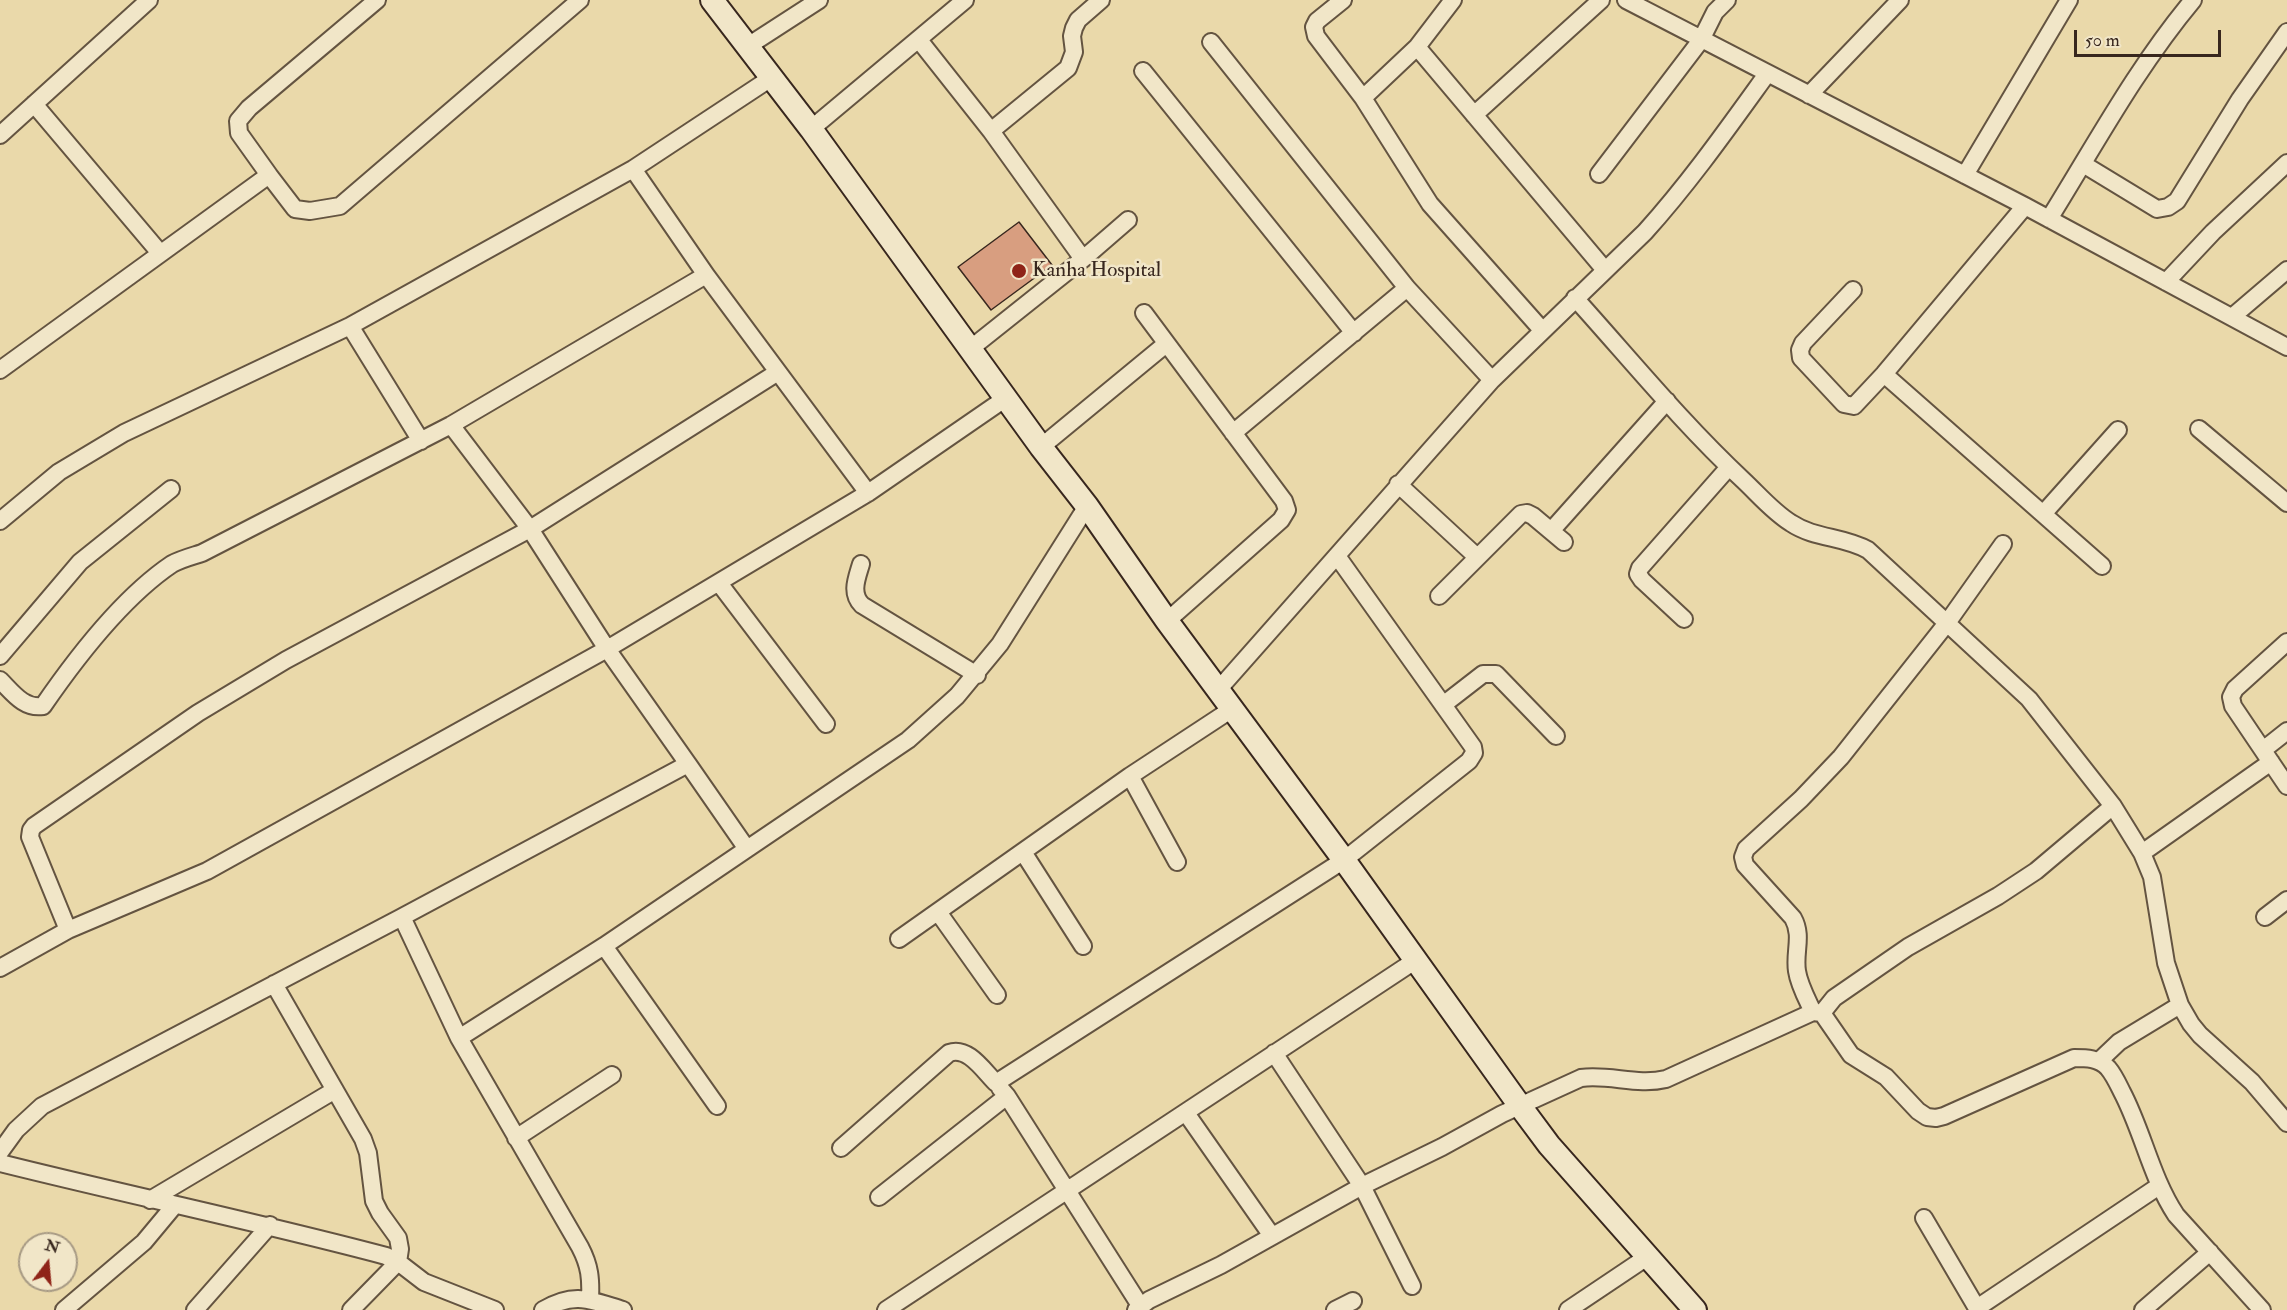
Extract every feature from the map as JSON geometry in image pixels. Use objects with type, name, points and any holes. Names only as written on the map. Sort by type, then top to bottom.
[{"type":"main road","points":[[712,0],[811,129],[1041,447],[1087,506],[1167,621],[1344,860],[1520,1106],[1549,1144],[1695,1310]]},
{"type":"street","points":[[0,135],[149,0]]},
{"type":"street","points":[[377,0],[249,108],[238,121],[239,133],[295,208],[309,211],[340,206],[580,0]]},
{"type":"street","points":[[748,45],[819,0]]},
{"type":"street","points":[[811,129],[966,0]]},
{"type":"street","points":[[991,131],[1068,68],[1074,52],[1072,36],[1074,28],[1078,21],[1101,0]]},
{"type":"street","points":[[1343,0],[1317,21],[1314,32],[1363,98],[1430,204],[1542,330]]},
{"type":"street","points":[[1363,98],[1416,47],[1453,0]]},
{"type":"street","points":[[1474,115],[1601,0]]},
{"type":"street","points":[[1626,0],[2025,206],[2287,347]]},
{"type":"street","points":[[1599,174],[1701,40],[1715,12],[1727,0]]},
{"type":"street","points":[[1809,95],[1900,0]]},
{"type":"street","points":[[1965,175],[2069,0]]},
{"type":"street","points":[[2049,219],[2145,63],[2193,0]]},
{"type":"street","points":[[919,40],[991,131],[1083,259]]},
{"type":"street","points":[[2083,164],[2157,209],[2168,207],[2177,201],[2240,99],[2284,40]]},
{"type":"street","points":[[1211,42],[1407,288],[1492,380]]},
{"type":"street","points":[[1416,47],[1605,270]]},
{"type":"street","points":[[1143,71],[1354,333]]},
{"type":"street","points":[[1218,690],[1492,380],[1645,232],[1684,188],[1767,74]]},
{"type":"street","points":[[0,521],[59,472],[124,432],[350,326],[633,169],[771,78]]},
{"type":"street","points":[[34,104],[160,253]]},
{"type":"street","points":[[2166,282],[2213,232],[2287,163]]},
{"type":"street","points":[[633,169],[706,276],[868,493]]},
{"type":"street","points":[[0,370],[269,175]]},
{"type":"street","points":[[1853,290],[1803,343],[1800,350],[1801,358],[1848,406],[1854,406],[1884,374],[2025,206]]},
{"type":"street","points":[[970,349],[1128,220]]},
{"type":"street","points":[[2232,317],[2287,270]]},
{"type":"street","points":[[0,680],[25,704],[34,707],[43,706],[62,678],[130,599],[174,563],[202,553],[452,425],[706,276]]},
{"type":"street","points":[[1233,433],[1407,288]]},
{"type":"street","points":[[1575,298],[1729,467],[1776,511],[1803,530],[1855,543],[1868,550],[2029,699],[2113,806],[2142,853],[2152,877],[2166,963],[2180,1005],[2191,1024],[2252,1082],[2287,1123]]},
{"type":"street","points":[[1144,312],[1284,501],[1287,510],[1281,520],[1167,621]]},
{"type":"street","points":[[350,326],[421,441]]},
{"type":"street","points":[[1041,447],[1166,344]]},
{"type":"street","points":[[68,930],[30,837],[34,826],[198,713],[286,660],[530,530],[778,372]]},
{"type":"street","points":[[1884,374],[2102,566]]},
{"type":"street","points":[[0,968],[68,930],[207,871],[607,649],[868,493],[1006,398]]},
{"type":"street","points":[[1439,596],[1521,514],[1527,513],[1533,516],[1558,537],[1667,401]]},
{"type":"street","points":[[452,425],[530,530],[607,649],[747,849]]},
{"type":"street","points":[[2199,429],[2287,503]]},
{"type":"street","points":[[2043,514],[2118,430]]},
{"type":"street","points":[[1684,619],[1638,574],[1640,568],[1729,467]]},
{"type":"street","points":[[1398,484],[1477,558]]},
{"type":"street","points":[[0,656],[80,562],[171,489]]},
{"type":"street","points":[[459,1038],[604,946],[908,740],[977,675],[1000,644],[1087,506]]},
{"type":"street","points":[[2002,544],[1947,623],[1841,757],[1801,799],[1746,849],[1743,857],[1745,865],[1793,918],[1798,927],[1797,974],[1817,1013],[1851,1055],[1886,1077],[1927,1117],[1944,1116],[2074,1058],[2089,1058],[2108,1067],[2127,1101],[2159,1186],[2176,1215],[2262,1310]]},
{"type":"street","points":[[996,1083],[1344,860],[1469,761],[1474,753],[1473,747],[1337,556]]},
{"type":"street","points":[[861,564],[854,589],[856,599],[977,675]]},
{"type":"street","points":[[719,583],[826,724]]},
{"type":"street","points":[[2287,642],[2235,689],[2231,697],[2233,706],[2287,786]]},
{"type":"street","points":[[1443,705],[1484,674],[1496,674],[1556,736]]},
{"type":"street","points":[[900,939],[1130,776],[1232,709]]},
{"type":"street","points":[[2142,853],[2267,756],[2287,730]]},
{"type":"street","points":[[0,1152],[16,1130],[42,1106],[688,764]]},
{"type":"street","points":[[1130,776],[1177,862]]},
{"type":"street","points":[[841,1148],[949,1053],[957,1050],[965,1052],[1007,1096],[1066,1191],[1145,1307],[1362,1186],[1520,1106],[1581,1078],[1596,1076],[1651,1083],[1666,1079],[1817,1013],[1834,998],[1908,947],[2027,877],[2113,806]]},
{"type":"street","points":[[1023,852],[1083,945]]},
{"type":"street","points":[[2265,917],[2287,900]]},
{"type":"street","points":[[938,912],[997,995]]},
{"type":"street","points":[[402,917],[459,1038],[589,1264],[590,1300]]},
{"type":"street","points":[[604,946],[717,1106]]},
{"type":"street","points":[[886,1310],[1416,960]]},
{"type":"street","points":[[274,984],[363,1139],[368,1153],[374,1201],[398,1238],[400,1249],[398,1262],[351,1310]]},
{"type":"street","points":[[2099,1061],[2120,1042],[2180,1005]]},
{"type":"street","points":[[1274,1053],[1362,1186],[1412,1286]]},
{"type":"street","points":[[516,1138],[612,1075]]},
{"type":"street","points":[[150,1200],[335,1090]]},
{"type":"street","points":[[879,1197],[1007,1096]]},
{"type":"street","points":[[1186,1113],[1272,1236]]},
{"type":"street","points":[[0,1163],[174,1206],[270,1225],[386,1256],[398,1262],[424,1282],[495,1310]]},
{"type":"street","points":[[1924,1218],[1978,1309],[2159,1186]]},
{"type":"street","points":[[64,1310],[144,1242],[174,1206]]},
{"type":"street","points":[[195,1310],[270,1225]]},
{"type":"street","points":[[2143,1310],[2210,1252]]},
{"type":"street","points":[[1569,1310],[1647,1257]]},
{"type":"street","points":[[543,1310],[557,1302],[575,1298],[623,1310]]},
{"type":"street","points":[[1335,1310],[1353,1301]]},
{"type":"building","points":[[1019,222],[1052,265],[991,310],[958,267]]},
{"type":"place","name":"Kanha Hospital","points":[[1019,271]]}]
